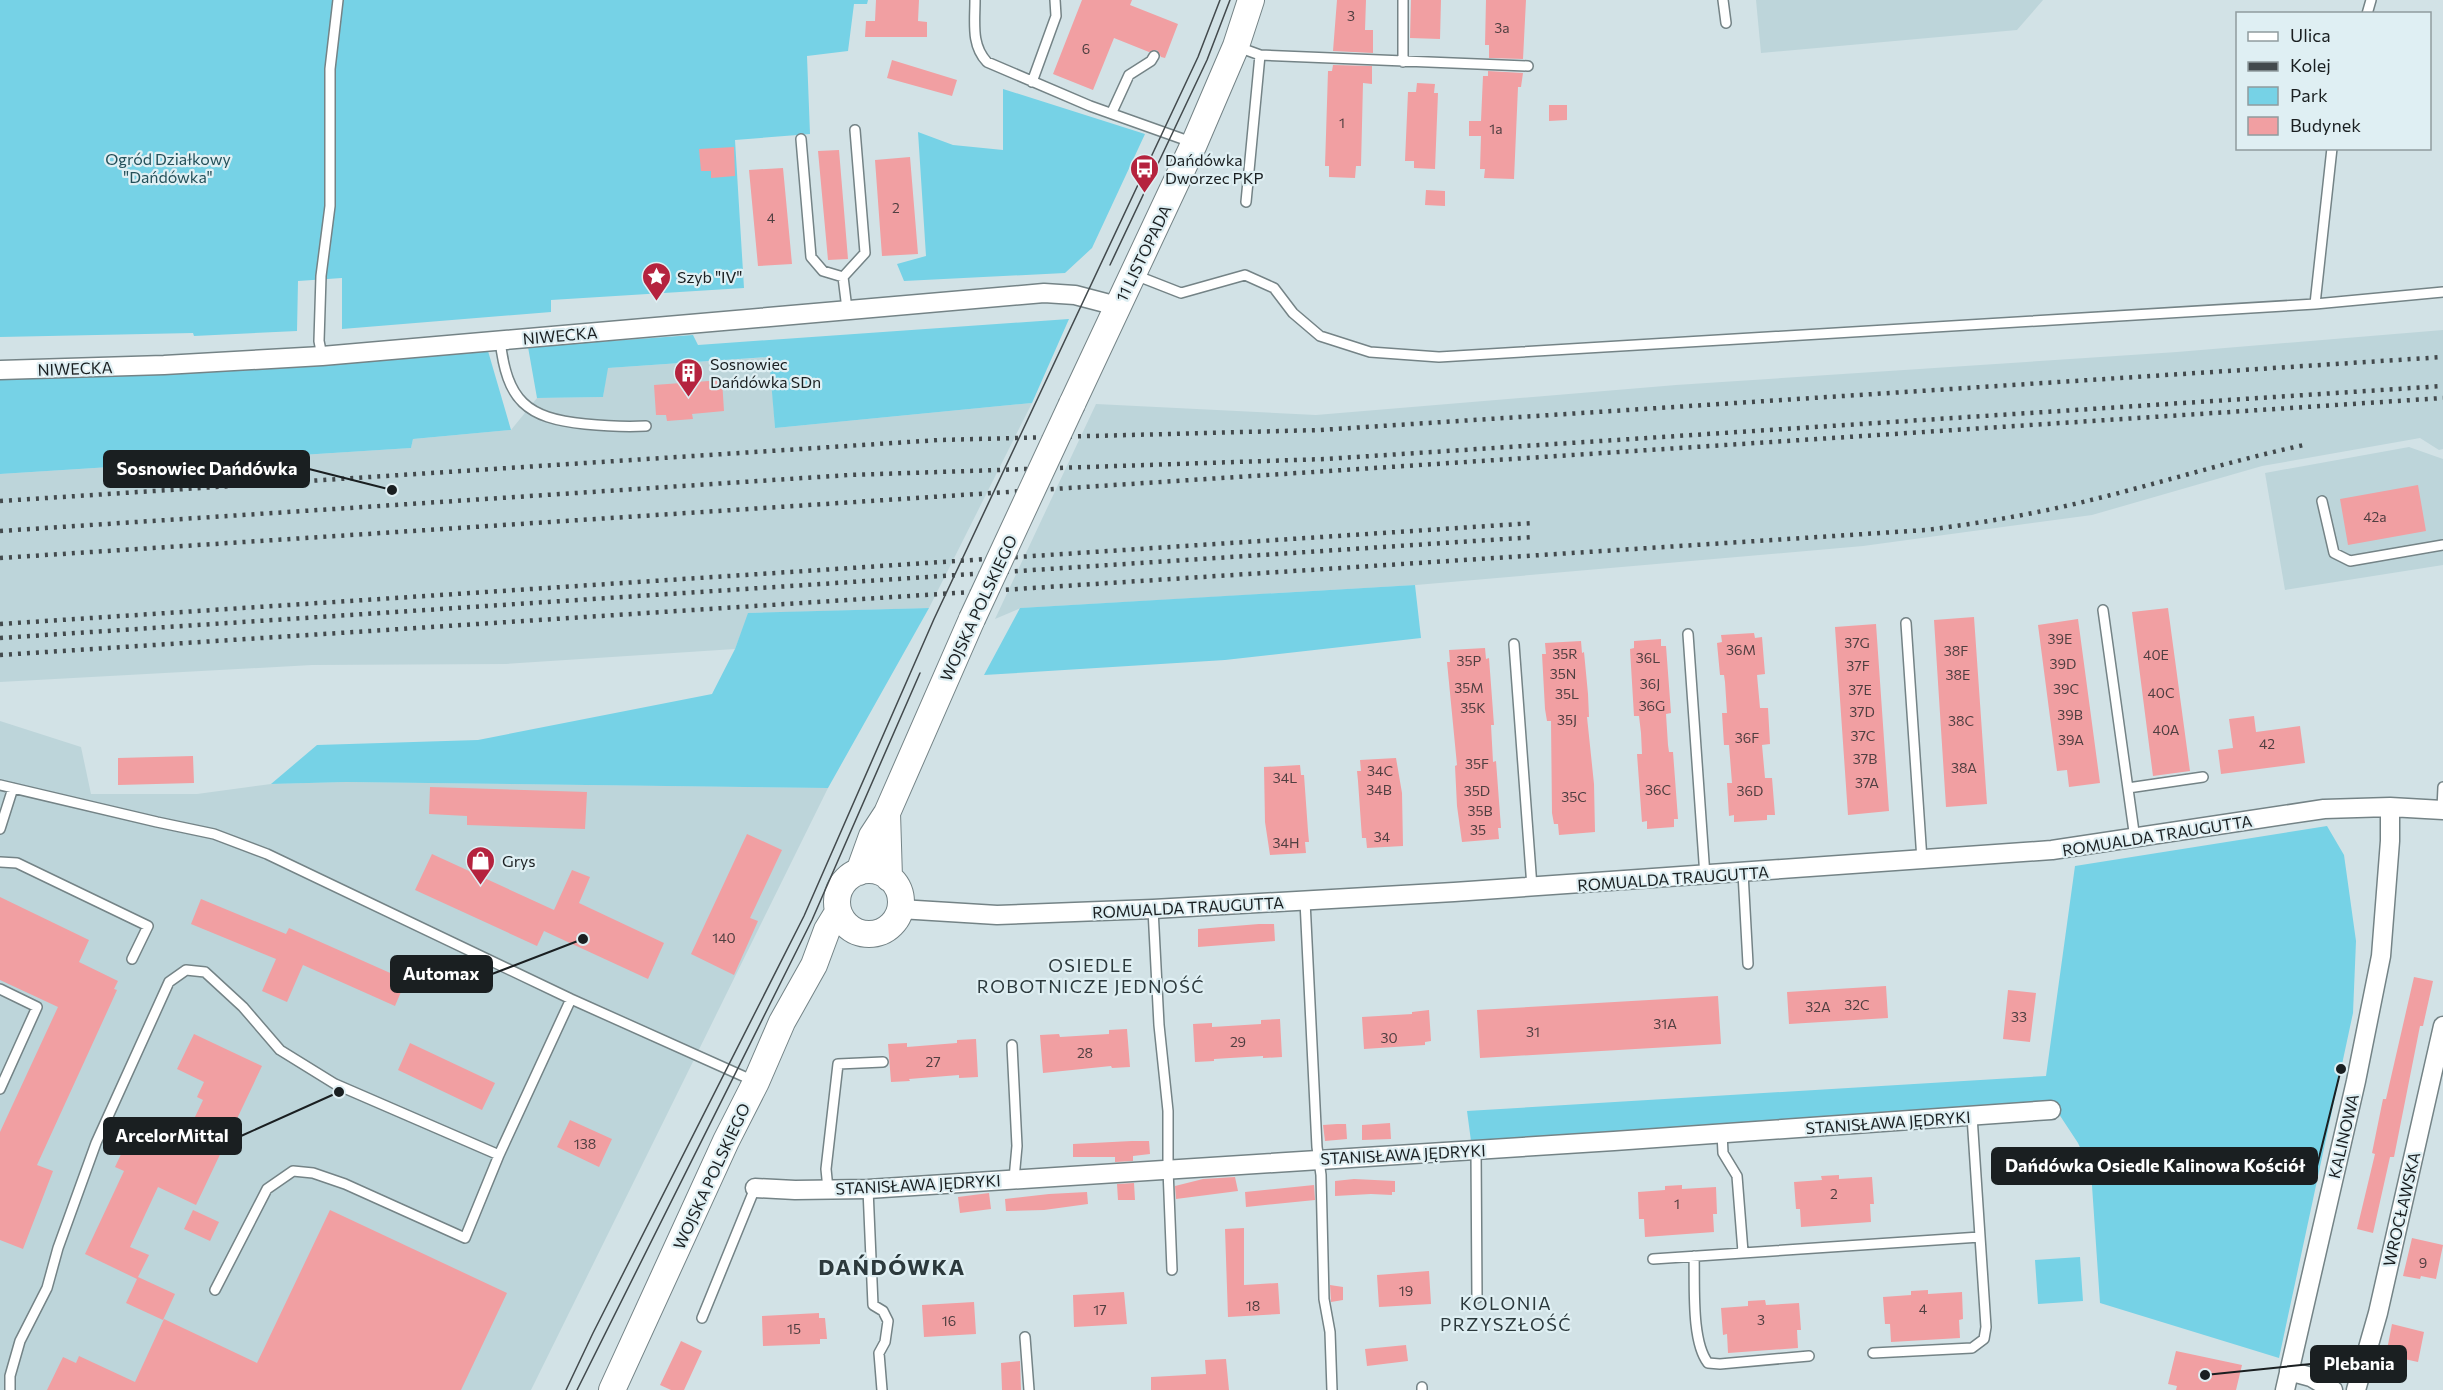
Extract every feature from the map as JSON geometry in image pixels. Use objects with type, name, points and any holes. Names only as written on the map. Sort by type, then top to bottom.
[{"type":"main road","name":"11 LISTOPADA","points":[[1072,404],[1194,144],[1248,51],[1251,0]]},
{"type":"main road","name":"WOJSKA POLSKIEGO","points":[[860,872],[872,836],[887,813],[972,620],[1072,404]]},
{"type":"main road","name":"WOJSKA POLSKIEGO","points":[[887,813],[889,878]]},
{"type":"main road","points":[[873,871],[889,878],[900,897],[900,909],[892,924],[885,930],[867,934],[859,933],[846,924],[838,912],[837,897],[849,877],[860,872],[873,871]]},
{"type":"main road","name":"WOJSKA POLSKIEGO","points":[[612,1390],[782,1022],[814,965],[827,930],[838,912]]},
{"type":"main road","name":"WOJSKA POLSKIEGO","points":[[814,965],[859,933]]},
{"type":"street","name":"NIWECKA","points":[[0,370],[164,365],[322,356],[1044,293],[1086,297],[1117,306]]},
{"type":"street","name":"ROMUALDA TRAUGUTTA","points":[[900,909],[997,915],[1153,909],[1705,876],[2052,850],[2324,809],[2390,807],[2442,809]]},
{"type":"street","name":"KALINOWA","points":[[2285,1390],[2356,1081],[2381,956],[2390,841],[2390,807]]},
{"type":"street","name":"WROCŁAWSKA","points":[[2356,1390],[2378,1312],[2443,1026]]},
{"type":"street","name":"STANISŁAWA JĘDRYKI","points":[[755,1188],[868,1189],[2051,1110]]},
{"type":"street","points":[[2289,1371],[2311,1377],[2333,1390]]},
{"type":"lane","points":[[322,356],[319,341],[321,276],[330,206],[330,69],[338,0]]},
{"type":"lane","points":[[975,0],[975,38],[978,52],[987,62],[1032,82],[1194,144]]},
{"type":"lane","points":[[1032,82],[1056,16],[1055,0]]},
{"type":"lane","points":[[1403,0],[1403,62]]},
{"type":"lane","points":[[1723,0],[1726,23]]},
{"type":"lane","points":[[1246,202],[1248,51],[1403,62],[1528,66]]},
{"type":"lane","points":[[1112,112],[1129,75],[1151,61],[1154,56]]},
{"type":"lane","points":[[847,309],[843,277],[865,253],[855,130]]},
{"type":"lane","points":[[801,139],[811,257],[823,271],[843,277]]},
{"type":"lane","points":[[2315,304],[2332,150]]},
{"type":"lane","points":[[1133,274],[1181,293],[1245,275],[1274,288],[1293,313],[1320,336],[1370,352],[1439,357],[2315,304],[2443,292]]},
{"type":"lane","points":[[500,340],[502,359],[510,383],[518,397],[530,410],[544,418],[569,422],[646,426]]},
{"type":"lane","points":[[2322,501],[2334,553],[2350,561],[2443,545]]},
{"type":"lane","points":[[2103,610],[2135,839]]},
{"type":"lane","points":[[1906,623],[1922,860]]},
{"type":"lane","points":[[1688,634],[1705,876]]},
{"type":"lane","points":[[1514,644],[1532,887]]},
{"type":"lane","points":[[2128,788],[2203,777]]},
{"type":"lane","points":[[0,784],[214,834],[267,854],[571,999],[756,1082]]},
{"type":"lane","points":[[2442,809],[2443,787]]},
{"type":"lane","points":[[0,829],[13,788]]},
{"type":"lane","points":[[0,862],[17,862],[148,926],[132,959]]},
{"type":"lane","points":[[1743,873],[1748,964]]},
{"type":"lane","points":[[1305,901],[1324,1241],[1324,1299],[1330,1332],[1332,1390]]},
{"type":"lane","points":[[1153,909],[1159,1025],[1168,1111],[1172,1270]]},
{"type":"lane","points":[[10,1390],[10,1376],[20,1341],[47,1288],[61,1239],[96,1143],[169,982],[186,970],[205,972],[243,1007],[280,1050],[335,1084],[499,1155]]},
{"type":"lane","points":[[0,989],[37,1007],[0,1089]]},
{"type":"lane","points":[[215,1290],[267,1189],[293,1171],[313,1173],[345,1184],[465,1238],[499,1155],[571,999]]},
{"type":"lane","points":[[1012,1045],[1017,1146],[1014,1179]]},
{"type":"lane","points":[[828,1189],[826,1169],[838,1064],[884,1062]]},
{"type":"lane","points":[[1873,1353],[1972,1348],[1984,1339],[1986,1327],[1972,1116]]},
{"type":"lane","points":[[1722,1133],[1723,1153],[1737,1176],[1743,1252]]},
{"type":"lane","points":[[1476,1150],[1477,1298]]},
{"type":"lane","points":[[702,1318],[755,1188]]},
{"type":"lane","points":[[868,1189],[873,1305],[883,1311],[888,1321],[885,1342],[879,1353],[882,1390]]},
{"type":"lane","points":[[1653,1259],[1980,1237]]},
{"type":"lane","points":[[1694,1256],[1698,1338],[1701,1354],[1708,1363],[1720,1364],[1809,1356]]},
{"type":"lane","points":[[1025,1337],[1029,1390]]},
{"type":"shaded area","points":[[1756,0],[2043,0],[2017,30],[1761,53]]},
{"type":"shaded area","points":[[2443,330],[2443,449],[2439,450],[2420,438],[2262,466],[2092,515],[1863,546],[1416,585],[1021,608],[995,619],[1096,404],[1316,415],[1676,385],[2177,352]]},
{"type":"shaded area","points":[[770,357],[775,428],[1032,403],[929,608],[749,613],[735,649],[506,664],[312,665],[0,682],[0,474],[411,448],[413,439],[511,430],[537,398],[603,397],[607,368]]},
{"type":"shaded area","points":[[2409,447],[2443,459],[2443,565],[2285,590],[2265,473]]},
{"type":"shaded area","points":[[0,721],[81,747],[91,794],[197,794],[271,784],[346,782],[828,788],[531,1390],[0,1390]]},
{"type":"green space","name":"Ogród Działkowy \"Dańdówka\"","points":[[0,0],[868,0],[867,4],[854,4],[848,51],[807,56],[810,134],[735,140],[744,288],[551,300],[551,312],[342,329],[342,278],[298,281],[297,331],[194,336],[193,333],[0,337]]},
{"type":"green space","points":[[1003,89],[1145,134],[1092,248],[1065,273],[904,281],[897,264],[926,256],[918,132],[953,145],[1003,150]]},
{"type":"green space","points":[[1069,319],[1032,403],[775,428],[769,357],[608,368],[603,397],[537,398],[528,347],[693,335],[698,345]]},
{"type":"green space","points":[[488,351],[511,430],[413,439],[411,448],[0,474],[0,380]]},
{"type":"green space","points":[[1415,585],[1421,638],[1225,660],[984,675],[1020,608]]},
{"type":"green space","points":[[929,608],[828,788],[346,782],[271,784],[317,745],[478,740],[712,694],[735,649],[748,613]]},
{"type":"green space","points":[[2327,826],[2344,855],[2356,941],[2353,1013],[2279,1358],[2100,1303],[2091,1171],[2078,1143],[2051,1102],[1920,1114],[1471,1141],[1467,1111],[2046,1076],[2075,866]]},
{"type":"green space","points":[[2080,1257],[2083,1301],[2038,1304],[2035,1260]]},
{"type":"building","points":[[876,0],[919,0],[918,21],[927,22],[927,37],[865,37],[866,21],[875,21]]},
{"type":"building","points":[[1082,0],[1132,0],[1130,5],[1178,24],[1165,58],[1161,57],[1157,50],[1149,52],[1114,38],[1093,90],[1053,74]]},
{"type":"building","points":[[1337,0],[1366,0],[1365,30],[1373,30],[1373,53],[1333,51]]},
{"type":"building","points":[[1411,0],[1441,0],[1440,39],[1410,38]]},
{"type":"building","points":[[1486,0],[1526,0],[1523,59],[1489,58],[1489,45],[1485,45]]},
{"type":"building","points":[[892,60],[957,80],[952,96],[887,78]]},
{"type":"building","points":[[1333,65],[1372,66],[1372,84],[1363,83],[1361,166],[1356,166],[1355,178],[1329,177],[1329,166],[1325,166],[1328,71],[1332,71]]},
{"type":"building","points":[[1488,71],[1523,73],[1521,87],[1518,87],[1514,179],[1484,178],[1485,169],[1480,169],[1481,136],[1469,136],[1469,121],[1481,121],[1483,76],[1488,76]]},
{"type":"building","points":[[1417,83],[1435,84],[1434,93],[1438,93],[1435,169],[1414,168],[1414,161],[1405,161],[1408,92],[1416,92]]},
{"type":"building","points":[[1549,105],[1567,105],[1567,120],[1549,121]]},
{"type":"building","points":[[734,147],[735,176],[711,178],[711,171],[701,171],[699,149]]},
{"type":"building","points":[[839,150],[848,259],[828,260],[818,151]]},
{"type":"building","points":[[910,157],[918,254],[882,256],[875,160]]},
{"type":"building","points":[[783,168],[792,264],[758,266],[749,170]]},
{"type":"building","points":[[1426,190],[1445,191],[1445,206],[1425,205]]},
{"type":"building","name":"Sosnowiec Dańdówka SDn","points":[[722,380],[724,411],[692,414],[693,419],[667,421],[666,415],[656,415],[654,385]]},
{"type":"building","points":[[2418,485],[2426,531],[2348,545],[2340,499]]},
{"type":"building","points":[[2168,608],[2190,771],[2153,776],[2132,612]]},
{"type":"building","points":[[1974,617],[1987,804],[1946,807],[1934,620]]},
{"type":"building","points":[[2078,619],[2100,783],[2069,787],[2067,770],[2057,771],[2038,625]]},
{"type":"building","points":[[1876,624],[1889,811],[1848,815],[1835,627]]},
{"type":"building","points":[[1754,633],[1755,638],[1762,637],[1765,674],[1757,675],[1760,708],[1768,708],[1770,744],[1762,745],[1765,778],[1772,778],[1775,815],[1767,815],[1767,820],[1734,822],[1734,815],[1729,816],[1727,783],[1732,783],[1729,745],[1724,745],[1722,713],[1727,713],[1725,682],[1724,675],[1720,675],[1717,643],[1722,642],[1721,635]]},
{"type":"building","points":[[1661,639],[1661,646],[1666,646],[1671,713],[1666,714],[1668,745],[1669,752],[1673,752],[1678,819],[1674,819],[1674,827],[1647,829],[1647,821],[1642,822],[1637,754],[1642,754],[1641,733],[1639,716],[1634,716],[1630,649],[1634,648],[1634,641]]},
{"type":"building","points":[[1581,641],[1588,694],[1589,717],[1587,717],[1594,784],[1595,832],[1559,835],[1558,824],[1554,824],[1552,813],[1551,721],[1547,721],[1545,709],[1542,654],[1546,654],[1545,643]]},
{"type":"building","points":[[1485,648],[1486,659],[1489,658],[1494,725],[1491,725],[1493,762],[1496,761],[1501,828],[1498,828],[1499,839],[1462,842],[1457,806],[1455,766],[1457,765],[1447,662],[1450,662],[1449,650]]},
{"type":"building","points":[[2254,716],[2256,732],[2300,726],[2305,763],[2221,774],[2218,750],[2233,748],[2229,719]]},
{"type":"building","points":[[193,756],[194,783],[118,785],[118,758]]},
{"type":"building","points":[[1396,758],[1402,793],[1403,846],[1367,848],[1366,838],[1362,838],[1357,771],[1361,771],[1360,760]]},
{"type":"building","points":[[1300,765],[1301,775],[1304,775],[1309,842],[1305,842],[1306,853],[1270,855],[1265,822],[1264,767]]},
{"type":"building","points":[[430,787],[587,792],[585,829],[467,825],[467,816],[429,814]]},
{"type":"building","points":[[747,834],[782,850],[750,918],[758,921],[734,975],[691,954]]},
{"type":"building","points":[[432,854],[554,910],[572,870],[590,877],[579,903],[664,943],[648,979],[544,931],[537,946],[415,890]]},
{"type":"building","points":[[0,897],[89,940],[79,962],[118,981],[114,989],[117,990],[37,1165],[53,1171],[23,1249],[0,1240],[0,1132],[58,1007],[0,980]]},
{"type":"building","points":[[201,899],[286,934],[289,928],[406,980],[395,1006],[303,965],[287,1002],[262,991],[276,959],[191,924]]},
{"type":"building","points":[[1274,924],[1275,941],[1198,947],[1198,929]]},
{"type":"building","points":[[2414,977],[2433,981],[2423,1026],[2420,1026],[2394,1157],[2390,1157],[2373,1233],[2357,1229],[2375,1154],[2372,1153],[2383,1099],[2386,1099]]},
{"type":"building","points":[[1886,986],[1888,1018],[1789,1024],[1787,992]]},
{"type":"building","points":[[2008,990],[2036,993],[2030,1042],[2003,1039]]},
{"type":"building","points":[[1718,996],[1721,1044],[1480,1058],[1477,1010]]},
{"type":"building","points":[[1429,1010],[1431,1041],[1425,1042],[1425,1045],[1364,1049],[1362,1017],[1412,1014],[1412,1012]]},
{"type":"building","points":[[1280,1019],[1282,1057],[1263,1058],[1263,1056],[1195,1062],[1193,1024],[1212,1023],[1212,1027],[1261,1024],[1261,1020]]},
{"type":"building","points":[[1127,1029],[1130,1067],[1112,1068],[1111,1066],[1043,1073],[1040,1035],[1059,1034],[1060,1037],[1109,1034],[1109,1030]]},
{"type":"building","points":[[194,1034],[262,1066],[196,1205],[158,1187],[130,1247],[149,1255],[138,1277],[175,1294],[163,1320],[126,1303],[137,1279],[85,1254],[124,1171],[115,1167],[132,1131],[178,1153],[203,1100],[197,1097],[204,1082],[177,1069]]},
{"type":"building","points":[[976,1039],[978,1077],[959,1078],[959,1075],[891,1082],[888,1044],[907,1043],[907,1047]]},
{"type":"building","points":[[410,1043],[495,1083],[482,1110],[398,1070]]},
{"type":"building","points":[[570,1120],[612,1139],[599,1167],[557,1147]]},
{"type":"building","points":[[1390,1123],[1391,1139],[1362,1140],[1362,1125]]},
{"type":"building","points":[[1346,1124],[1347,1139],[1325,1141],[1323,1125]]},
{"type":"building","points":[[1149,1141],[1150,1154],[1133,1156],[1133,1161],[1115,1162],[1115,1157],[1073,1157],[1073,1144]]},
{"type":"building","points":[[1839,1175],[1839,1179],[1872,1177],[1874,1204],[1870,1204],[1871,1222],[1801,1227],[1800,1209],[1796,1209],[1794,1182],[1822,1180],[1821,1176]]},
{"type":"building","points":[[1235,1177],[1238,1191],[1176,1199],[1175,1186],[1203,1179]]},
{"type":"building","points":[[1354,1179],[1395,1181],[1395,1192],[1392,1192],[1392,1195],[1335,1196],[1335,1181]]},
{"type":"building","points":[[1134,1183],[1135,1200],[1118,1200],[1117,1184]]},
{"type":"building","points":[[1314,1185],[1315,1200],[1246,1207],[1245,1192]]},
{"type":"building","points":[[1682,1185],[1682,1189],[1716,1187],[1717,1214],[1713,1214],[1714,1232],[1645,1237],[1644,1219],[1639,1219],[1638,1192],[1665,1190],[1665,1186]]},
{"type":"building","points":[[1087,1192],[1088,1204],[1044,1210],[1006,1211],[1005,1199]]},
{"type":"building","points":[[989,1193],[991,1209],[960,1213],[958,1197]]},
{"type":"building","points":[[193,1210],[219,1222],[210,1241],[184,1229]]},
{"type":"building","points":[[330,1210],[507,1293],[461,1390],[47,1390],[63,1357],[76,1363],[79,1356],[135,1382],[164,1319],[257,1363]]},
{"type":"building","points":[[1244,1228],[1244,1285],[1278,1283],[1280,1314],[1228,1317],[1225,1229]]},
{"type":"building","points":[[2412,1238],[2443,1245],[2436,1279],[2403,1276]]},
{"type":"building","points":[[1429,1271],[1431,1304],[1379,1307],[1377,1275]]},
{"type":"building","points":[[1330,1285],[1343,1287],[1343,1300],[1331,1302]]},
{"type":"building","points":[[1928,1290],[1928,1294],[1962,1292],[1963,1319],[1959,1320],[1960,1338],[1891,1342],[1890,1324],[1885,1324],[1883,1297],[1911,1295],[1911,1291]]},
{"type":"building","points":[[1124,1292],[1127,1324],[1074,1327],[1073,1295]]},
{"type":"building","points":[[1765,1300],[1766,1305],[1799,1303],[1801,1330],[1797,1330],[1798,1348],[1728,1353],[1727,1334],[1723,1335],[1721,1308],[1748,1306],[1748,1301]]},
{"type":"building","points":[[974,1302],[976,1334],[924,1337],[922,1305]]},
{"type":"building","points":[[819,1313],[819,1318],[825,1318],[827,1339],[820,1339],[820,1344],[763,1346],[762,1316]]},
{"type":"building","points":[[2392,1324],[2424,1332],[2418,1362],[2386,1355]]},
{"type":"building","points":[[681,1341],[702,1351],[684,1390],[671,1390],[660,1385]]},
{"type":"building","points":[[1406,1345],[1408,1361],[1367,1366],[1365,1349]]},
{"type":"building","points":[[2176,1351],[2242,1365],[2236,1390],[2176,1390],[2177,1386],[2168,1384]]},
{"type":"building","points":[[1226,1359],[1229,1390],[1151,1390],[1151,1377],[1206,1374],[1205,1360]]},
{"type":"building","points":[[1020,1361],[1021,1390],[1002,1390],[1001,1363]]},
{"type":"tram line","points":[[566,1390],[804,916],[934,619],[1198,57],[1220,0]]},
{"type":"tram line","points":[[1110,265],[1207,60],[1230,0]]},
{"type":"tram line","points":[[577,1390],[812,920],[920,673]]},
{"type":"railway","points":[[0,501],[939,440],[1320,430],[2443,357]]},
{"type":"railway","points":[[0,531],[849,475],[1325,459],[2443,386]]},
{"type":"railway","points":[[0,558],[2443,398]]},
{"type":"railway","points":[[0,655],[1926,530],[2070,505],[2304,445]]},
{"type":"railway","points":[[0,624],[1534,523]]},
{"type":"railway","points":[[0,638],[1535,537]]},
{"type":"place","name":"Dańdówka Dworzec PKP","points":[[1144,194]]},
{"type":"place","name":"Szyb \"IV\"","points":[[656,302]]},
{"type":"place","name":"Sosnowiec Dańdówka SDn","points":[[689,398]]},
{"type":"place","name":"Sosnowiec Dańdówka","points":[[392,490]]},
{"type":"place","name":"Grys","points":[[481,886]]},
{"type":"place","name":"Automax","points":[[583,939]]},
{"type":"place","name":"Dańdówka Osiedle Kalinowa Kościół","points":[[2341,1069]]},
{"type":"place","name":"ArcelorMittal","points":[[339,1092]]},
{"type":"place","name":"Plebania","points":[[2205,1375]]},
{"type":"district","name":"OSIEDLE ROBOTNICZE JEDNOŚĆ","points":[[1091,975]]},
{"type":"district","name":"DAŃDÓWKA","points":[[892,1266]]},
{"type":"district","name":"KOLONIA PRZYSZŁOŚĆ","points":[[1506,1313]]}]
